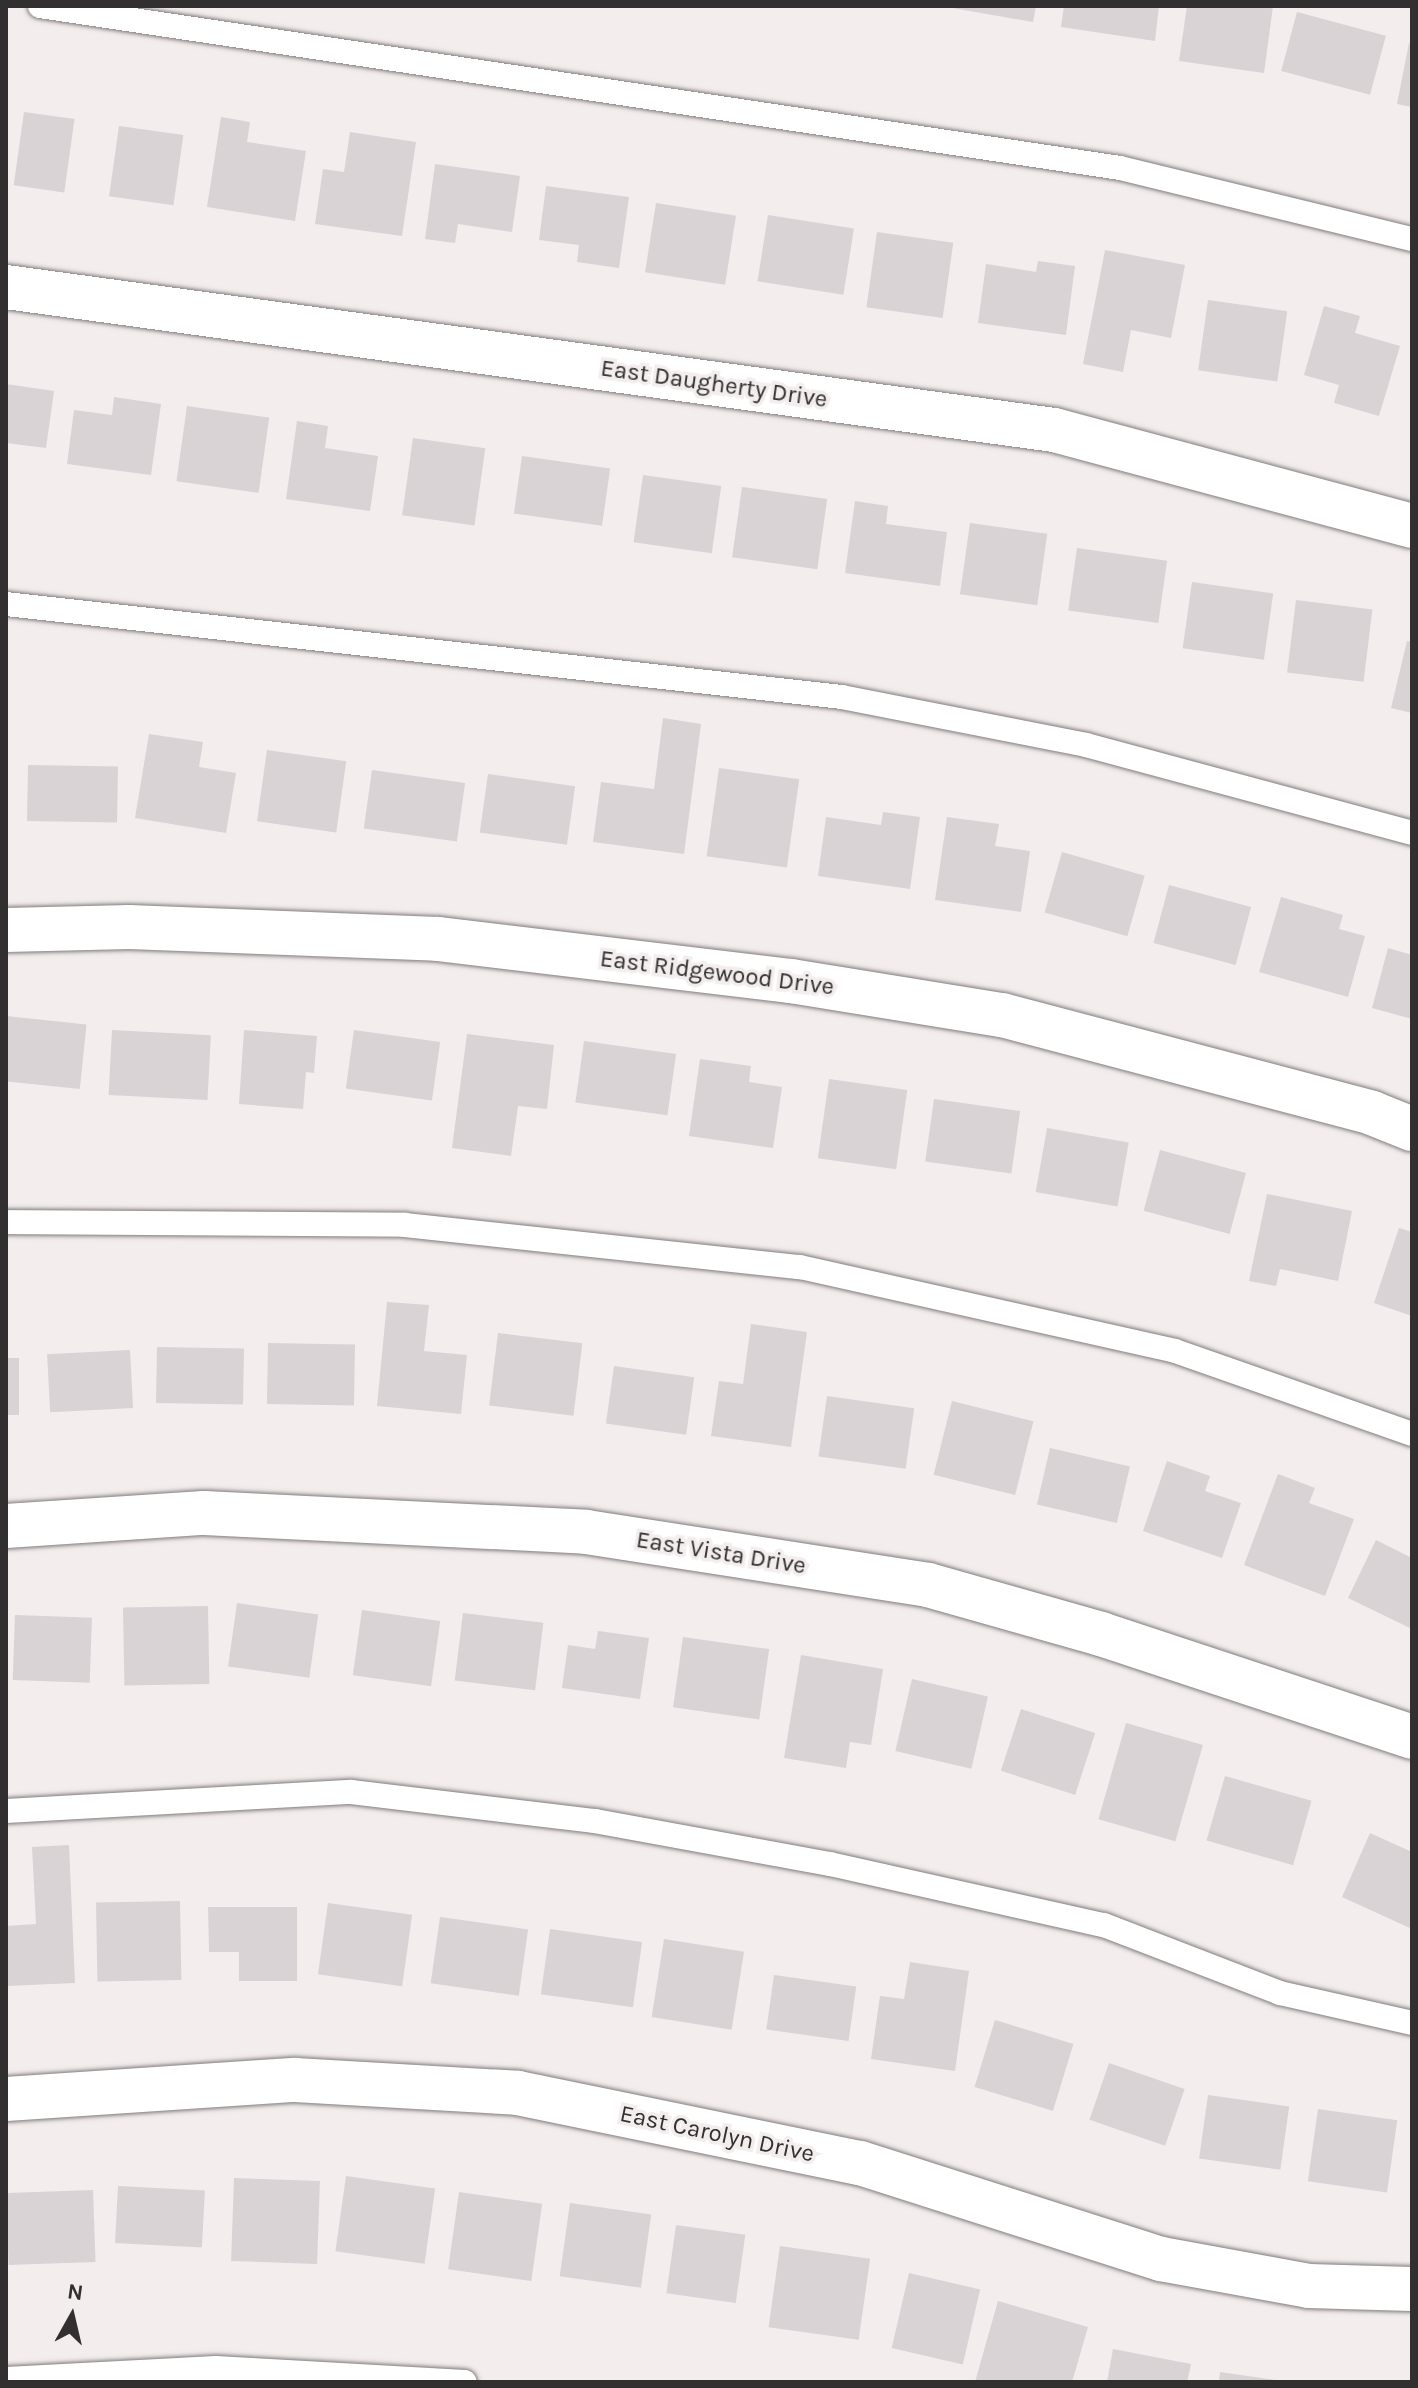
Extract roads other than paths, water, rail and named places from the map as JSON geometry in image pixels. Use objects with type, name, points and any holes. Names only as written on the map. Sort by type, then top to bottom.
[{"type":"street","name":"East Daugherty Drive","points":[[6,287],[1054,430],[1412,526]]},
{"type":"street","name":"East Ridgewood Drive","points":[[6,930],[129,927],[438,939],[791,981],[1002,1015],[1372,1113],[1412,1129]]},
{"type":"street","name":"East Vista Drive","points":[[6,1526],[204,1513],[587,1532],[928,1585],[1101,1634],[1412,1737]]},
{"type":"street","name":"East Carolyn Drive","points":[[6,2099],[295,2080],[518,2093],[860,2163],[1161,2259],[1309,2286],[1412,2289]]},
{"type":"lane","points":[[40,6],[1120,168],[1412,239]]},
{"type":"lane","points":[[6,604],[842,697],[1086,745],[1412,833]]},
{"type":"lane","points":[[6,1222],[405,1225],[800,1267],[1175,1351],[1412,1434]]},
{"type":"lane","points":[[6,1811],[351,1792],[595,1821],[830,1864],[1104,1925],[1280,1993],[1412,2023]]},
{"type":"lane","points":[[6,2379],[216,2368],[465,2382]]}]
